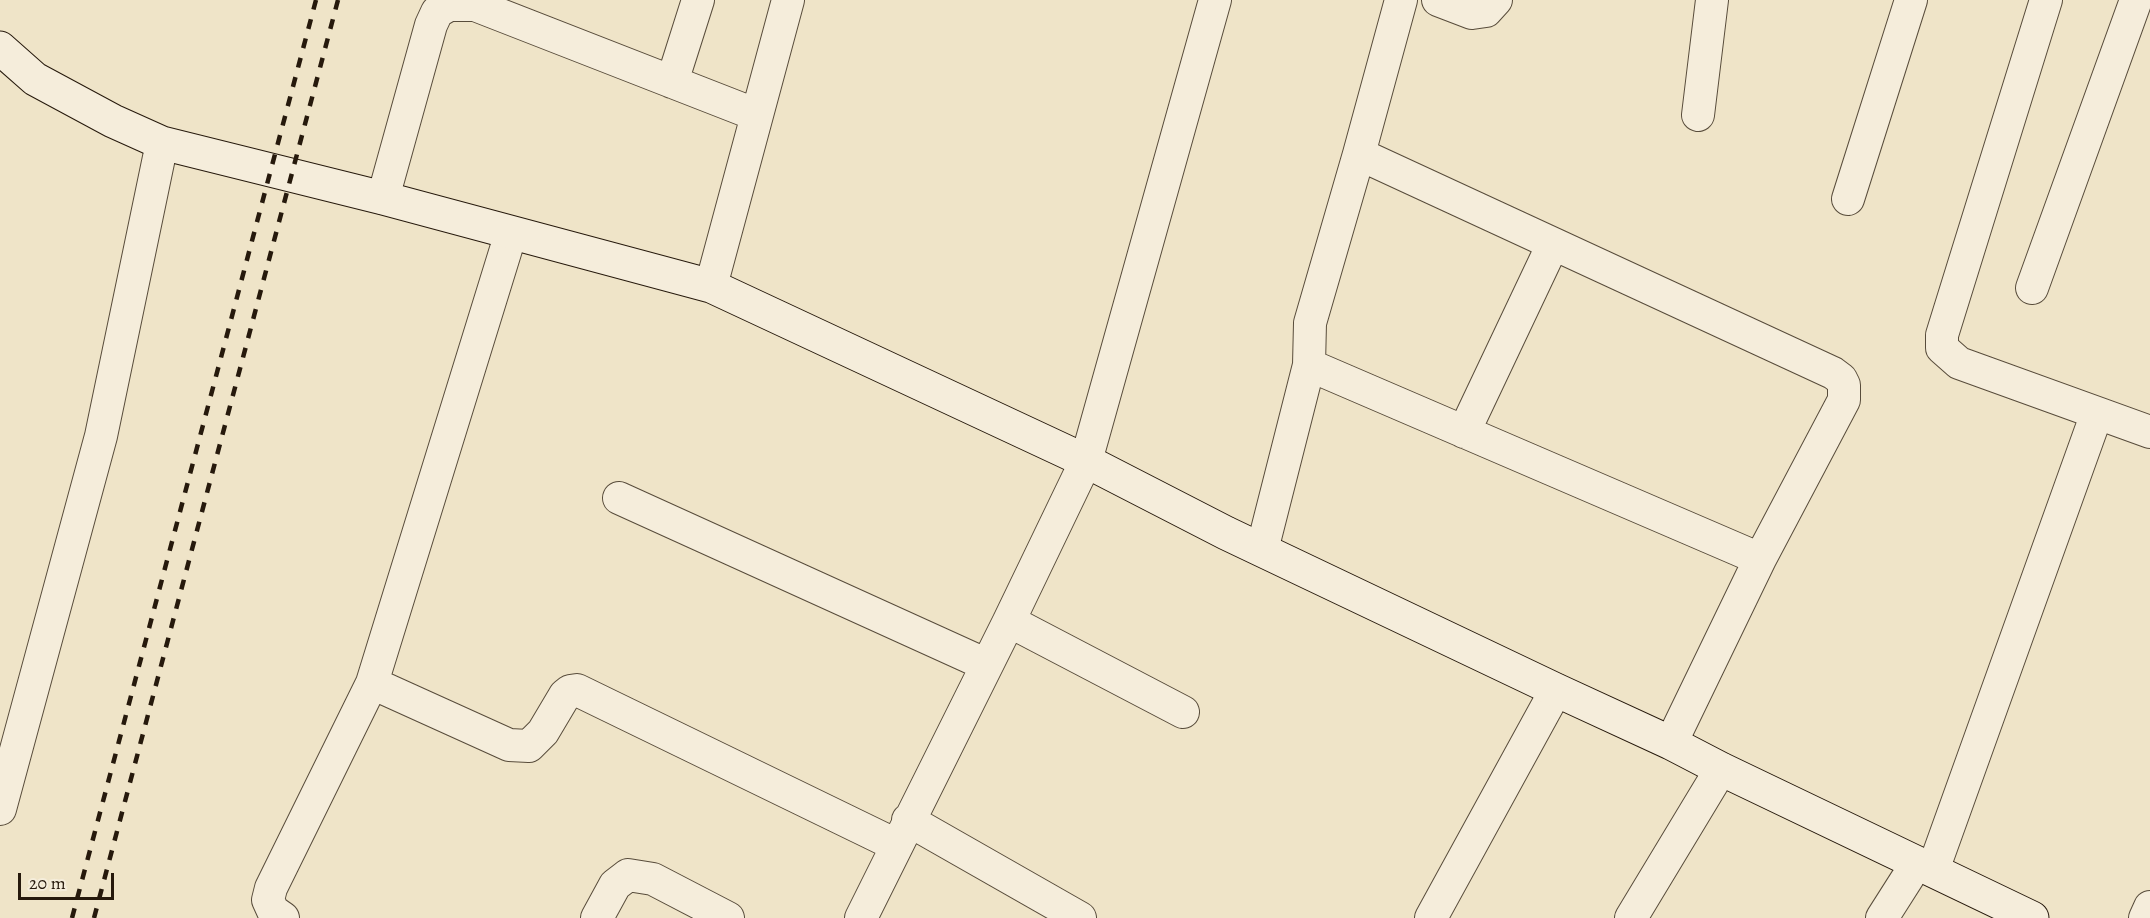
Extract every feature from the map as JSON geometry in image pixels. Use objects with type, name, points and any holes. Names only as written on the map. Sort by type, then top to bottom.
[{"type":"street","points":[[672,82],[698,0]]},
{"type":"street","points":[[711,286],[788,0]]},
{"type":"street","points":[[861,918],[1086,461],[1215,0]]},
{"type":"street","points":[[1262,550],[1309,365],[1310,323],[1401,0]]},
{"type":"street","points":[[1438,0],[1472,13],[1486,11],[1496,0]]},
{"type":"street","points":[[1698,115],[1712,0]]},
{"type":"street","points":[[1848,199],[1911,0]]},
{"type":"street","points":[[2046,0],[1942,335],[1942,348],[1959,363],[2150,432]]},
{"type":"street","points":[[2032,288],[2136,0]]},
{"type":"street","points":[[383,198],[431,25],[437,12],[449,5],[475,5],[757,115]]},
{"type":"street","points":[[0,48],[35,79],[113,121],[162,143],[383,198],[711,286],[1086,461],[1262,550],[1671,742],[1721,769],[2032,918]]},
{"type":"street","points":[[0,809],[101,436],[162,143]]},
{"type":"street","points":[[1359,154],[1833,373],[1841,379],[1844,385],[1844,400],[1760,559],[1671,742]]},
{"type":"street","points":[[283,918],[273,911],[268,900],[271,888],[372,683],[511,232]]},
{"type":"street","points":[[1464,432],[1553,244]]},
{"type":"street","points":[[1309,365],[1760,559]]},
{"type":"street","points":[[1882,918],[1925,867],[2097,413]]},
{"type":"street","points":[[619,498],[987,665]]},
{"type":"street","points":[[1009,621],[1183,712]]},
{"type":"street","points":[[372,683],[509,745],[529,746],[543,732],[565,695],[577,690],[902,833],[1080,918]]},
{"type":"street","points":[[1431,918],[1556,690]]},
{"type":"street","points":[[1631,918],[1721,769]]},
{"type":"street","points":[[597,918],[615,885],[627,875],[653,879],[728,918]]},
{"type":"street","points":[[2145,918],[2150,907]]},
{"type":"railway","points":[[72,918],[316,0]]},
{"type":"railway","points":[[94,918],[338,0]]}]
